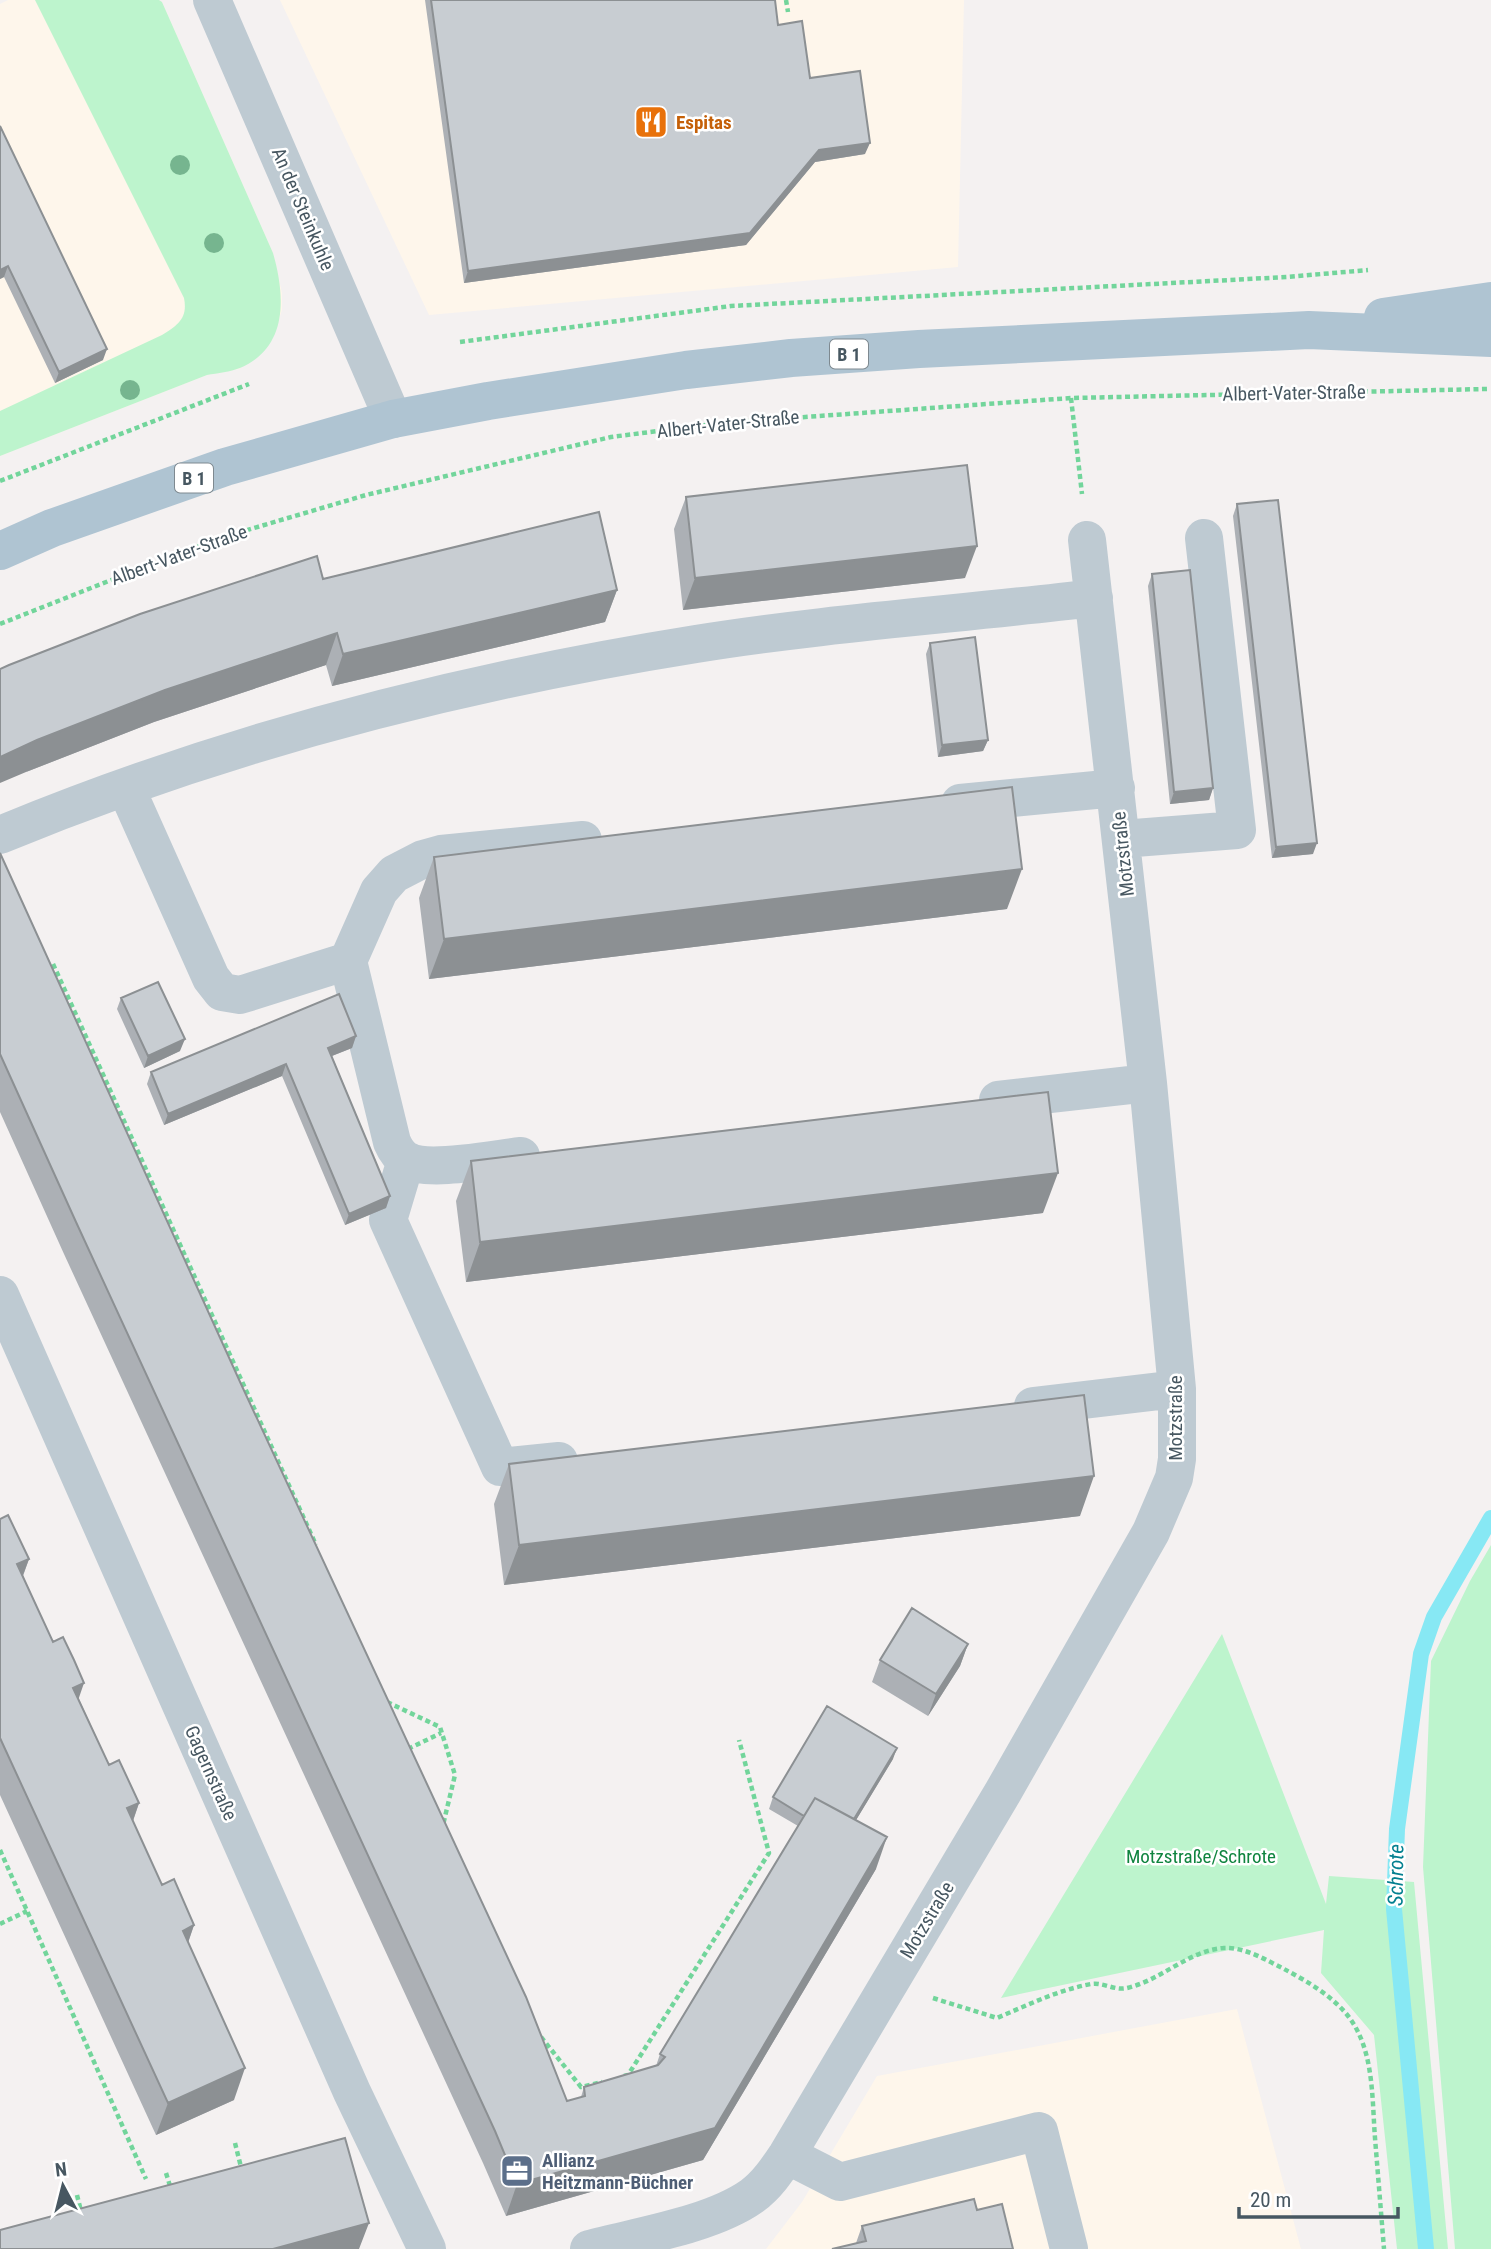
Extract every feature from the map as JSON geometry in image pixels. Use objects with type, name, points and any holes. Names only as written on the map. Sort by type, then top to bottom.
[{"type":"main road","name":"B 1","points":[[1309,330],[1491,301]]},
{"type":"main road","name":"B 1","points":[[0,551],[52,528],[225,467],[393,419],[598,383],[791,358],[919,349],[1309,330],[1491,338]]},
{"type":"street","name":"An der Steinkuhle","points":[[212,0],[393,419]]},
{"type":"street","points":[[1122,839],[1237,830],[1204,538]]},
{"type":"street","name":"Motzstraße","points":[[589,2249],[711,2217],[732,2208],[763,2186],[787,2155],[1003,1793],[1151,1532],[1174,1478],[1177,1459],[1177,1389],[1148,1083],[1087,540]]},
{"type":"street","points":[[0,835],[221,755],[319,726],[402,704],[589,663],[696,644],[1094,598]]},
{"type":"street","points":[[125,788],[211,978],[222,992],[240,995],[348,961]]},
{"type":"street","points":[[925,807],[1116,788]]},
{"type":"street","points":[[549,1153],[434,1166],[415,1164],[400,1156],[392,1142],[348,961],[379,891],[394,874],[414,863],[441,855],[621,837]]},
{"type":"street","points":[[962,1104],[1148,1083]]},
{"type":"street","points":[[407,1160],[388,1220],[500,1467],[596,1456]]},
{"type":"street","name":"Gagernstraße","points":[[0,1295],[352,2092],[427,2249]]},
{"type":"street","points":[[994,1410],[1177,1389]]},
{"type":"street","points":[[787,2155],[840,2182],[1039,2131],[1069,2249]]},
{"type":"path","points":[[786,0],[788,12]]},
{"type":"path","points":[[0,481],[249,384]]},
{"type":"path","name":"Albert-Vater-Straße","points":[[0,624],[181,552],[259,526],[366,495],[611,437],[721,423],[1071,398],[1486,389]]},
{"type":"path","points":[[1071,398],[1087,540]]},
{"type":"path","points":[[53,964],[318,1549]]},
{"type":"path","points":[[392,1714],[387,1702],[440,1727],[455,1775],[443,1825],[438,1814]]},
{"type":"path","points":[[408,1749],[441,1733]]},
{"type":"path","points":[[403,1737],[413,1760]]},
{"type":"path","points":[[616,2078],[628,2076],[769,1853],[739,1740]]},
{"type":"path","points":[[0,1850],[146,2179]]},
{"type":"path","points":[[0,1924],[27,1911]]},
{"type":"path","points":[[889,1984],[997,2018],[1057,1992],[1096,1983],[1126,1989],[1151,1980],[1194,1956],[1213,1950],[1227,1948],[1246,1952],[1294,1974],[1339,2006],[1351,2019],[1364,2049],[1370,2078],[1384,2249]]},
{"type":"path","points":[[535,2029],[581,2087],[604,2081]]},
{"type":"path","points":[[231,2175],[242,2172],[235,2143]]},
{"type":"path","points":[[166,2173],[171,2192],[183,2188]]},
{"type":"path","points":[[71,2219],[83,2216],[77,2195]]},
{"type":"shaded area","points":[[8,0],[162,2],[273,253],[282,293],[282,310],[272,340],[239,369],[207,375],[0,456],[0,4]]},
{"type":"shaded area","points":[[280,0],[964,0],[958,267],[429,315]]},
{"type":"shaded area","points":[[1237,2009],[1301,2249],[766,2249],[802,2202],[877,2076]]},
{"type":"green space","points":[[35,0],[162,2],[273,253],[281,302],[275,333],[268,347],[256,359],[240,368],[207,375],[0,456],[0,411],[162,335],[177,324],[183,316],[185,305],[184,298]]},
{"type":"green space","points":[[1491,1545],[1491,2249],[1455,2249],[1423,1867],[1431,1661],[1470,1581]]},
{"type":"green space","name":"Motzstraße/Schrote","points":[[1222,1634],[1326,1904],[1329,1876],[1414,1882],[1448,2249],[1397,2249],[1374,2035],[1321,1973],[1324,1930],[1001,1998]]},
{"type":"building","name":"Espitas","points":[[431,0],[775,0],[778,25],[802,21],[810,78],[860,71],[870,143],[819,150],[750,233],[468,271]]},
{"type":"building","points":[[0,126],[107,349],[59,372],[8,266],[0,270]]},
{"type":"building","points":[[967,465],[977,546],[695,578],[686,497]]},
{"type":"building","points":[[1278,500],[1317,843],[1276,847],[1237,504]]},
{"type":"building","points":[[599,512],[617,590],[343,654],[337,633],[165,690],[0,757],[0,669],[9,665],[140,614],[317,556],[323,579]]},
{"type":"building","points":[[1190,570],[1213,788],[1174,792],[1152,574]]},
{"type":"building","points":[[975,637],[988,740],[942,745],[930,643]]},
{"type":"building","points":[[1012,787],[1022,869],[444,939],[434,857]]},
{"type":"building","points":[[0,853],[241,1384],[526,1997],[567,2101],[585,2096],[584,2087],[658,2065],[665,2057],[660,2054],[815,1798],[887,1837],[715,2128],[517,2184],[0,1054]]},
{"type":"building","points":[[158,982],[185,1039],[148,1056],[121,998]]},
{"type":"building","points":[[339,994],[356,1036],[328,1048],[390,1196],[349,1214],[286,1064],[168,1114],[151,1072]]},
{"type":"building","points":[[1048,1092],[1058,1173],[480,1242],[471,1161]]},
{"type":"building","points":[[1084,1395],[1094,1476],[519,1545],[509,1464]]},
{"type":"building","points":[[8,1515],[29,1559],[17,1564],[53,1642],[63,1637],[74,1660],[84,1683],[73,1688],[109,1765],[119,1760],[139,1803],[127,1808],[162,1885],[174,1879],[194,1925],[183,1931],[245,2068],[168,2103],[0,1738],[0,1519]]},
{"type":"building","points":[[912,1608],[968,1644],[936,1694],[880,1660]]},
{"type":"building","points":[[827,1706],[897,1748],[854,1819],[815,1798],[804,1816],[773,1797]]},
{"type":"building","points":[[345,2138],[369,2223],[273,2249],[0,2249],[0,2230]]},
{"type":"building","points":[[974,2199],[977,2210],[1002,2204],[1013,2249],[832,2249],[866,2241],[862,2226]]},
{"type":"waterway","name":"Schrote","points":[[1426,2249],[1394,1909],[1397,1829],[1421,1654],[1434,1617],[1491,1518]]},
{"type":"place","name":"Espitas","points":[[651,122]]},
{"type":"place","name":"Allianz Heitzmann-Büchner","points":[[517,2171]]}]
